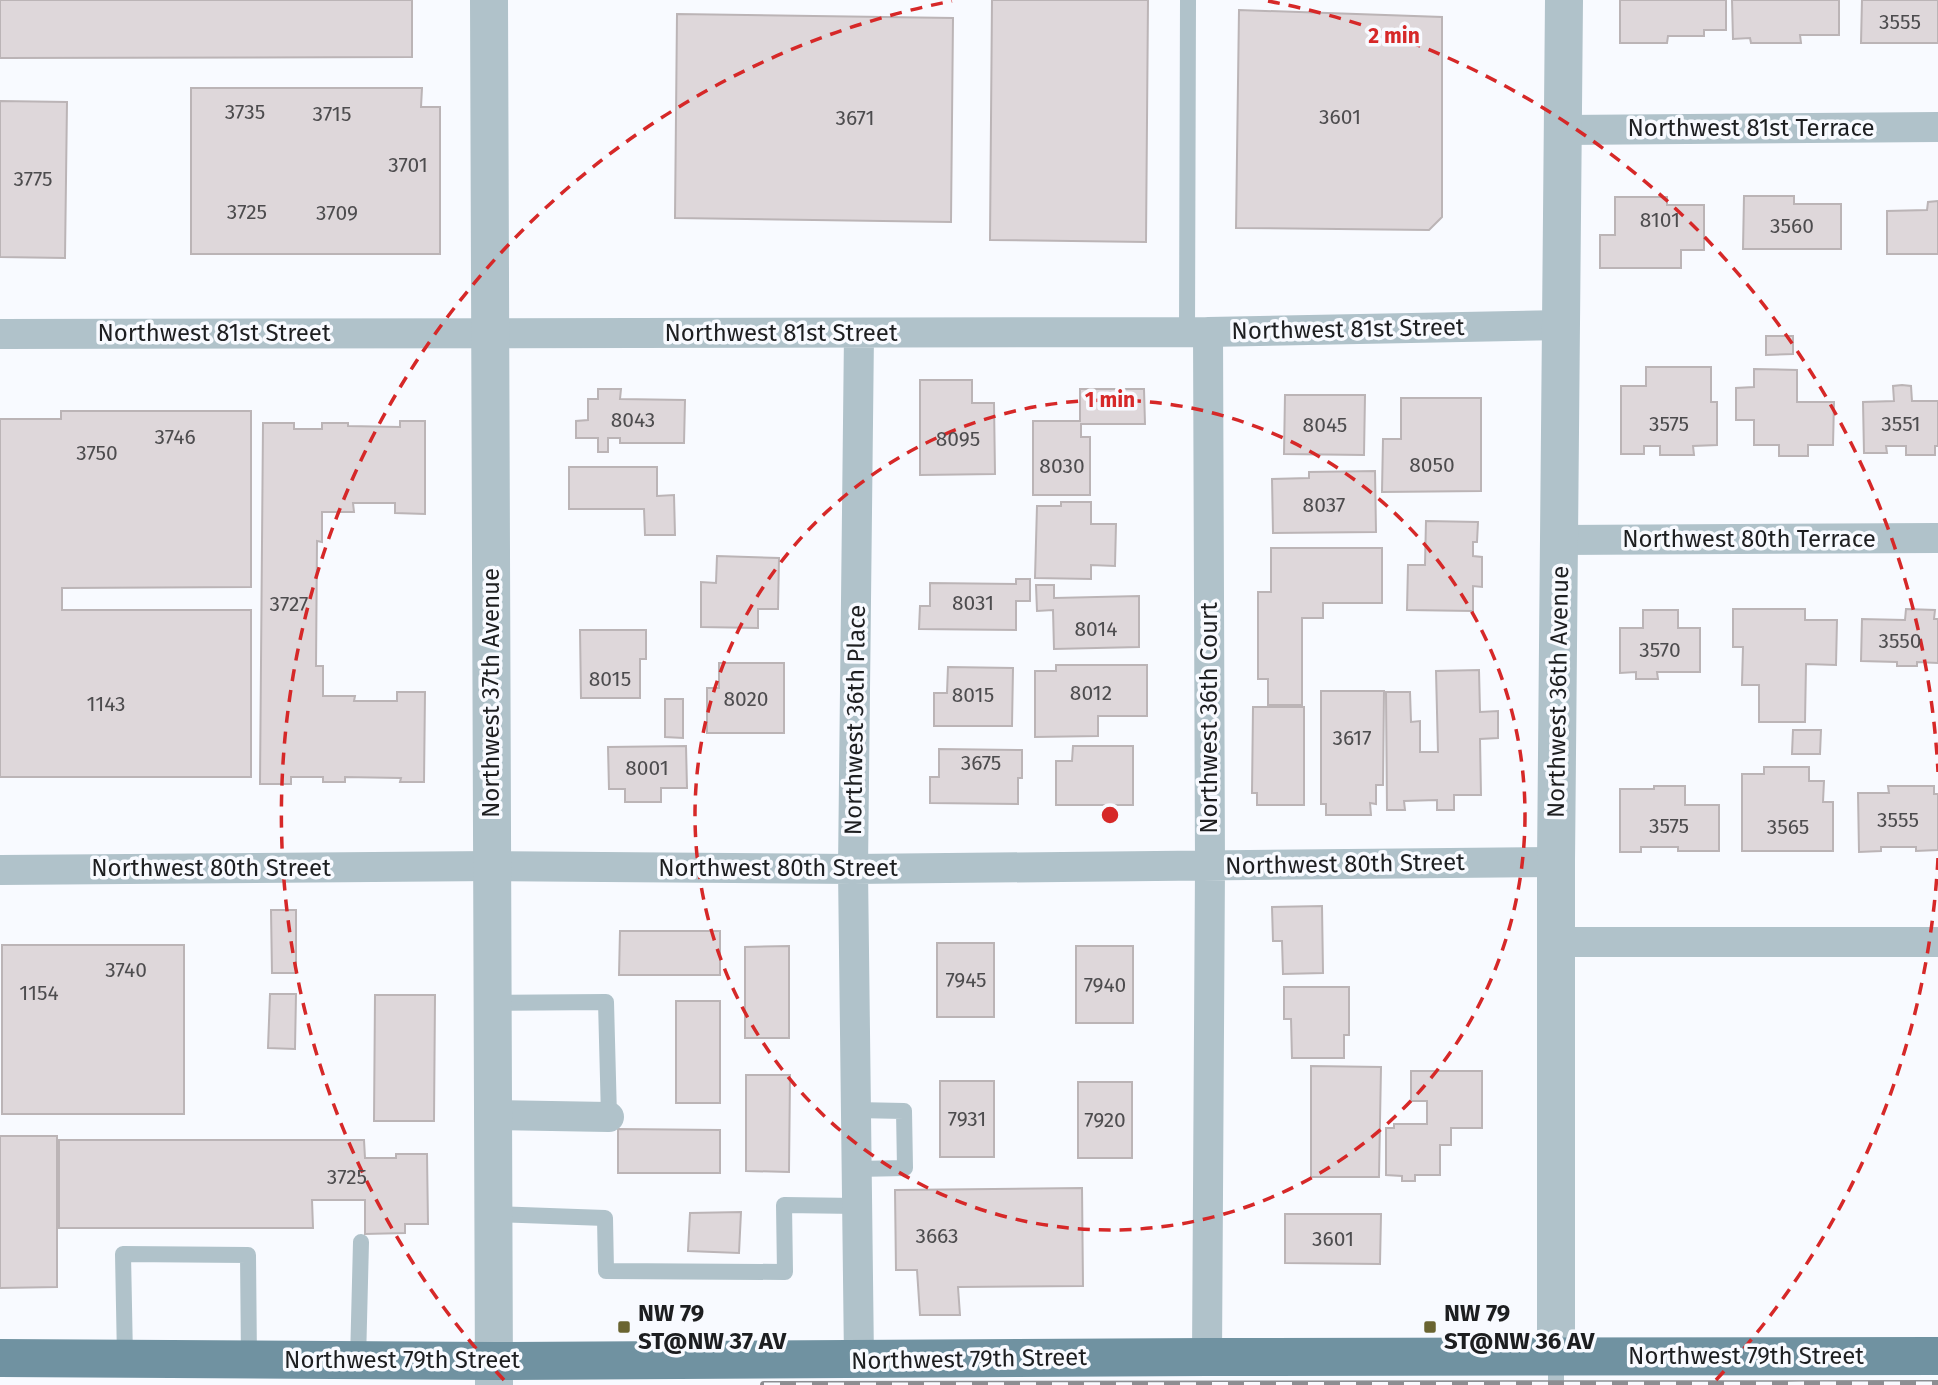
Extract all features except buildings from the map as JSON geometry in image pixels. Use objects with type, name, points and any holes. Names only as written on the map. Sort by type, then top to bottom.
[{"type":"main road","name":"Northwest 79th Street","points":[[0,1358],[358,1361],[494,1373],[859,1360],[1207,1357],[1556,1370],[1938,1356]]},
{"type":"street","name":"Northwest 37th Avenue","points":[[489,0],[494,1373]]},
{"type":"street","name":"Northwest 36th Avenue","points":[[1556,1370],[1556,862],[1564,0]]},
{"type":"street","name":"Northwest 81st Terrace","points":[[1564,130],[1938,127]]},
{"type":"street","name":"Northwest 81st Street","points":[[0,334],[1197,332],[1562,325]]},
{"type":"street","name":"Northwest 36th Court","points":[[1197,332],[1210,866],[1207,1357]]},
{"type":"street","name":"Northwest 36th Place","points":[[859,333],[853,869],[859,1360]]},
{"type":"street","name":"Northwest 80th Terrace","points":[[1560,540],[1938,538]]},
{"type":"street","name":"Northwest 80th Street","points":[[0,870],[492,866],[853,869],[1556,862]]},
{"type":"street","points":[[1556,942],[1938,942]]},
{"type":"street","points":[[492,1115],[609,1117]]},
{"type":"lane","points":[[1188,0],[1197,332]]},
{"type":"lane","points":[[492,1003],[606,1002],[609,1117]]},
{"type":"lane","points":[[856,1110],[904,1111],[905,1168],[857,1169]]},
{"type":"lane","points":[[493,1214],[605,1218],[606,1271],[785,1272],[785,1205],[857,1206]]},
{"type":"lane","points":[[358,1361],[361,1242]]},
{"type":"lane","points":[[125,1359],[123,1254],[178,1254],[248,1255],[249,1360]]},
{"type":"railway","points":[[764,1385],[1938,1384]]},
{"type":"place","name":"NW 79 ST@NW 37 AV","points":[[624,1327]]},
{"type":"place","name":"NW 79 ST@NW 36 AV","points":[[1430,1327]]}]
